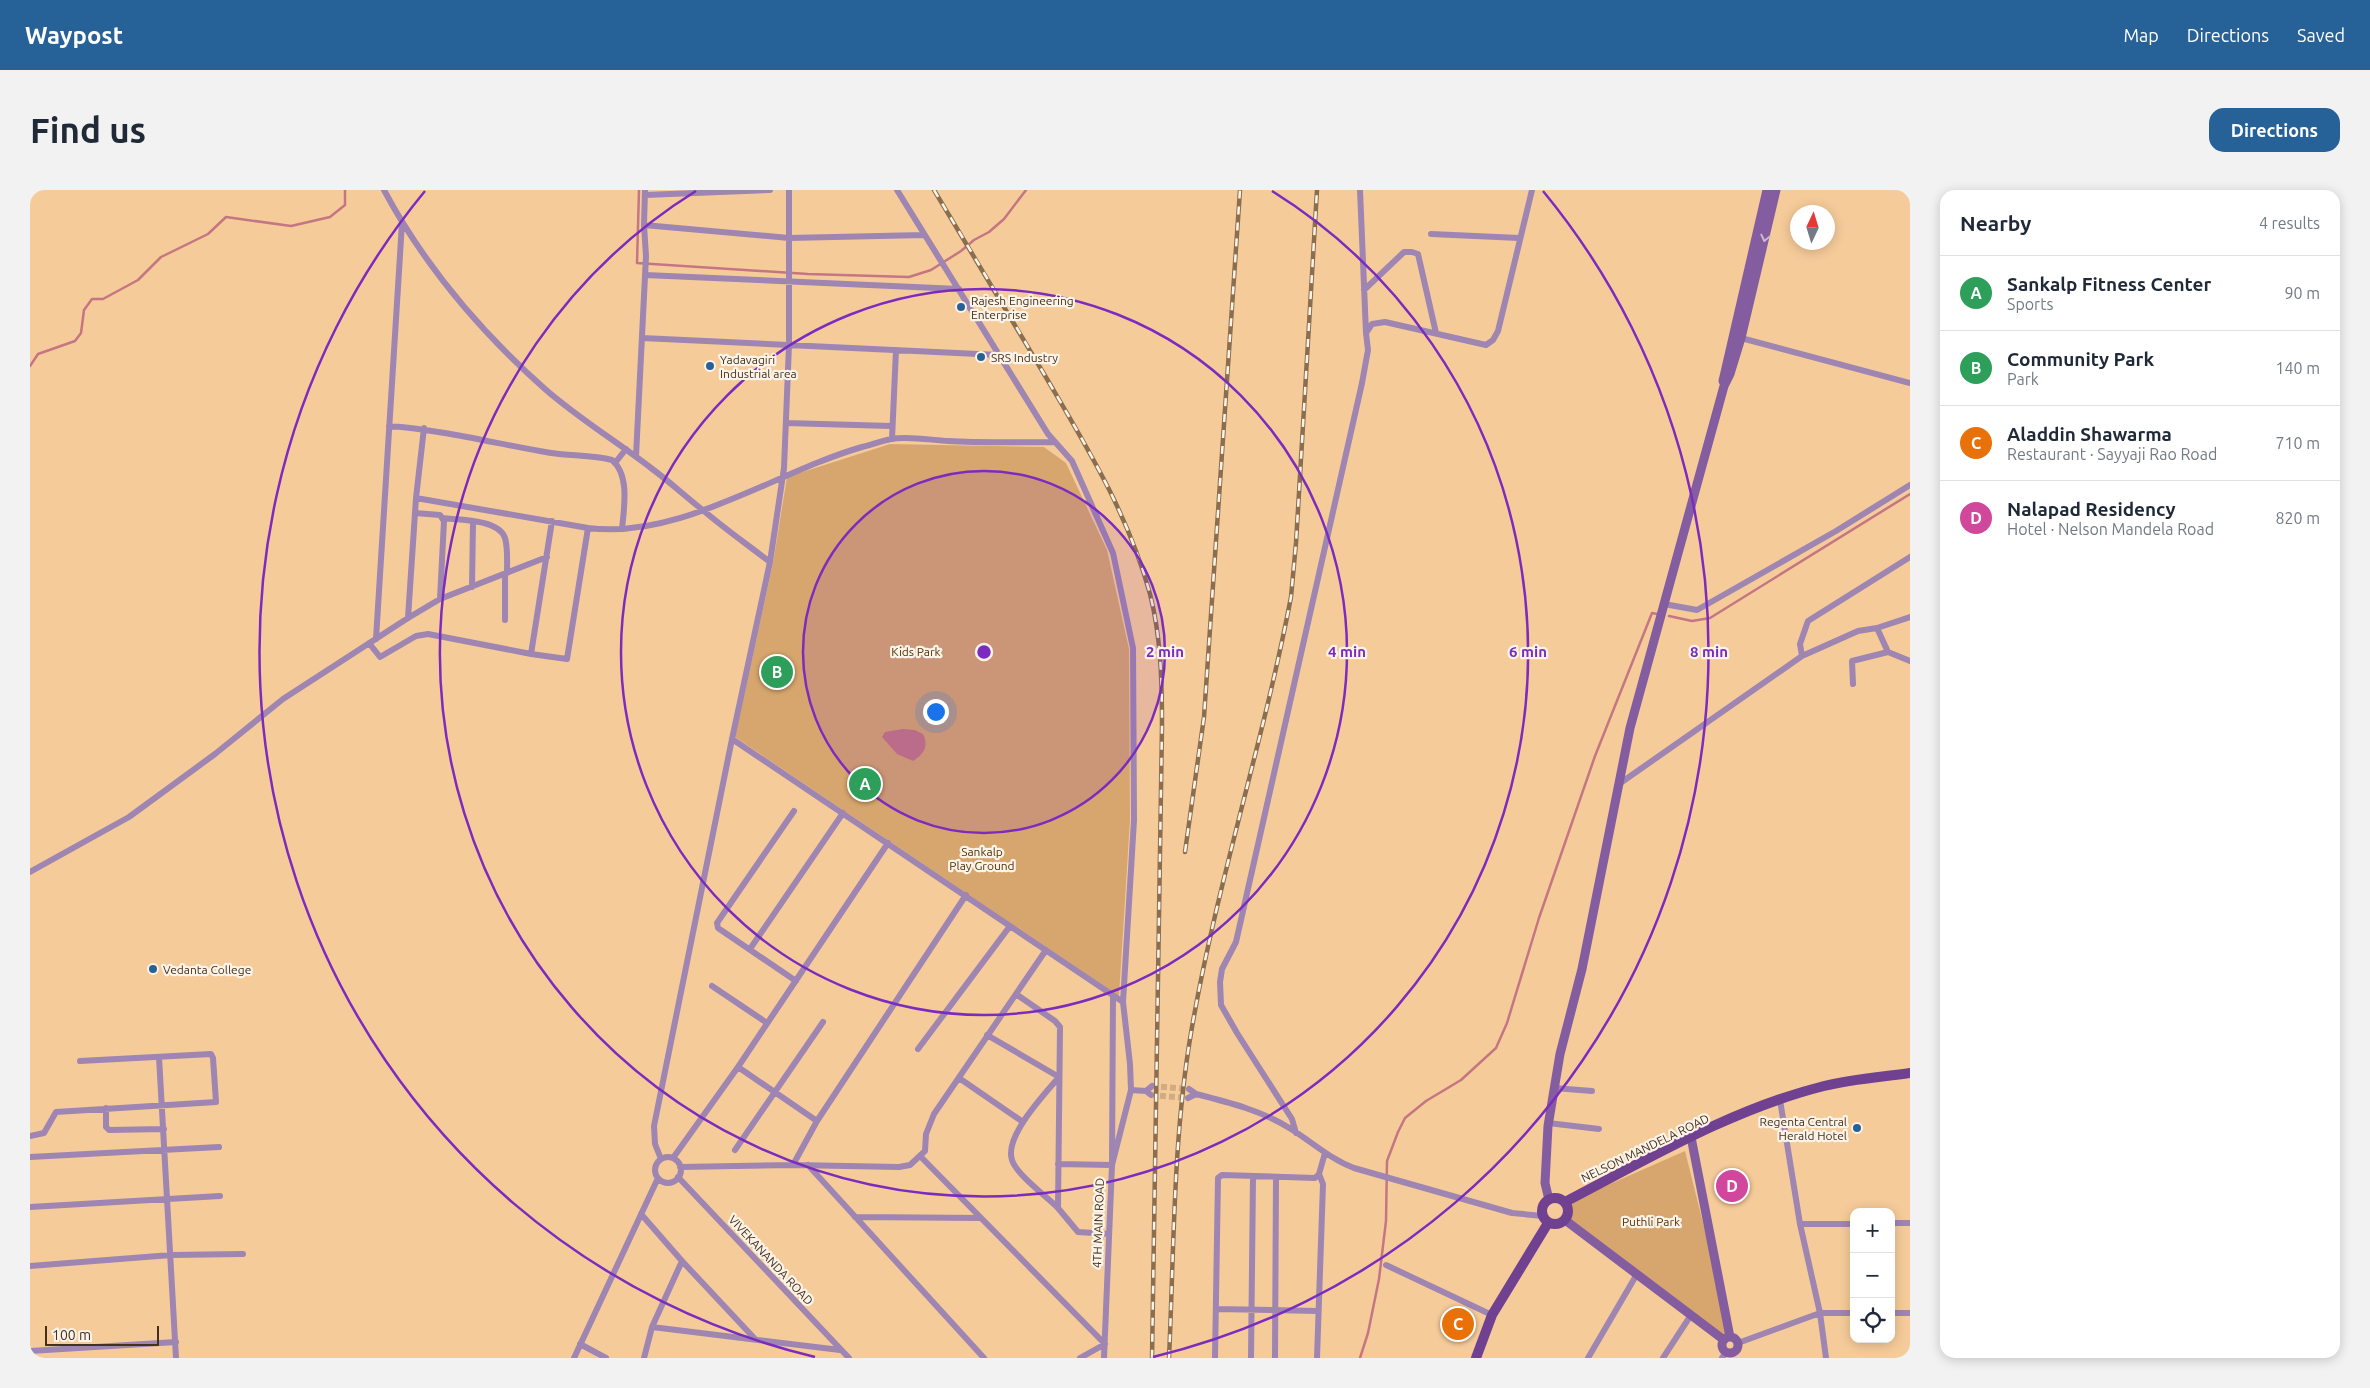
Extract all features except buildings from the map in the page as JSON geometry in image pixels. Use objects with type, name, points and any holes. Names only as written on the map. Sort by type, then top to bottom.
[{"type":"main road","name":"NELSON MANDELA ROAD","points":[[1565,1202],[1691,1137],[1780,1100],[1825,1086],[1910,1074]]},
{"type":"main road","points":[[1476,1358],[1492,1314],[1546,1219],[1544,1206],[1549,1200],[1557,1198],[1565,1202],[1568,1209],[1565,1220],[1556,1225],[1546,1219]]},
{"type":"street","points":[[384,190],[402,223],[451,289],[510,355],[552,394],[636,456],[770,562]]},
{"type":"street","points":[[636,456],[646,256],[644,225],[645,193],[770,190]]},
{"type":"street","points":[[661,1159],[655,1144],[654,1126],[732,739],[770,562],[783,476],[789,345],[789,190]]},
{"type":"street","name":"4TH MAIN ROAD","points":[[897,190],[1054,442],[1072,461],[1112,553],[1133,648],[1134,820],[1123,1002],[1131,1090],[1112,1165],[1104,1358]]},
{"type":"street","points":[[1296,1133],[1292,1119],[1236,1033],[1221,1005],[1220,982],[1222,969],[1236,942],[1245,895],[1280,752],[1368,350],[1360,190]]},
{"type":"street","points":[[1366,333],[1372,324],[1385,322],[1486,345],[1493,340],[1498,331],[1532,190]]},
{"type":"street","points":[[1724,386],[1723,377],[1738,321],[1767,190]]},
{"type":"street","points":[[1549,1200],[1544,1183],[1548,1123],[1554,1088],[1560,1054],[1582,969],[1630,728],[1724,386],[1730,374],[1741,338],[1776,190]]},
{"type":"street","points":[[376,638],[402,223]]},
{"type":"street","points":[[644,225],[789,238],[924,235]]},
{"type":"street","points":[[1431,234],[1519,238]]},
{"type":"street","points":[[1364,290],[1404,252],[1418,254],[1436,333]]},
{"type":"street","points":[[645,273],[959,289]]},
{"type":"street","points":[[642,338],[999,355]]},
{"type":"street","points":[[1741,338],[1910,383]]},
{"type":"street","points":[[892,439],[891,426],[896,350]]},
{"type":"street","points":[[786,423],[891,426]]},
{"type":"street","points":[[389,426],[424,428],[460,437],[553,454],[606,459],[619,466],[621,474],[624,495],[622,529]]},
{"type":"street","points":[[408,618],[416,498],[424,428]]},
{"type":"street","points":[[416,498],[588,528],[622,529],[648,526],[704,511],[834,455],[892,439],[992,443],[1054,442]]},
{"type":"street","points":[[615,463],[626,449]]},
{"type":"street","points":[[1664,604],[1697,610],[1836,531],[1910,485]]},
{"type":"street","points":[[415,513],[440,515],[444,518],[491,524],[502,533],[506,574],[505,620]]},
{"type":"street","points":[[440,599],[444,518]]},
{"type":"street","points":[[531,654],[548,557],[552,521]]},
{"type":"street","points":[[472,587],[473,522]]},
{"type":"street","points":[[369,643],[380,657],[416,636],[428,634],[567,659],[588,528]]},
{"type":"street","points":[[30,872],[130,817],[215,754],[283,699],[408,618],[440,599],[548,557]]},
{"type":"street","points":[[1802,656],[1800,644],[1808,621],[1910,557]]},
{"type":"street","points":[[1619,784],[1802,656],[1858,631],[1877,628],[1910,618]]},
{"type":"street","points":[[1877,628],[1888,652]]},
{"type":"street","points":[[1853,684],[1852,661],[1888,652],[1910,661]]},
{"type":"street","points":[[732,739],[1123,1002]]},
{"type":"street","points":[[794,811],[717,923],[718,928],[796,981]]},
{"type":"street","points":[[750,949],[844,813]]},
{"type":"street","points":[[661,1159],[672,1158],[738,1067],[888,843]]},
{"type":"street","points":[[793,1165],[817,1121],[966,896]]},
{"type":"street","points":[[918,1049],[1010,926]]},
{"type":"street","points":[[672,1158],[680,1167],[793,1165],[899,1167],[910,1165],[924,1151],[926,1134],[934,1114],[1046,950]]},
{"type":"street","points":[[712,986],[767,1023]]},
{"type":"street","points":[[1016,994],[1056,1020],[1060,1027],[1058,1208]]},
{"type":"street","points":[[1058,1164],[1112,1165],[1113,996]]},
{"type":"street","points":[[736,1150],[823,1022]]},
{"type":"street","points":[[987,1035],[1059,1077]]},
{"type":"street","points":[[30,1136],[44,1133],[56,1112],[216,1102],[213,1058],[206,1052],[159,1057],[80,1061]]},
{"type":"street","points":[[159,1057],[176,1358]]},
{"type":"street","points":[[738,1067],[817,1121]]},
{"type":"street","points":[[1059,1077],[1023,1122],[1014,1140],[1012,1160],[1017,1168],[1058,1208],[1078,1232],[1109,1234]]},
{"type":"street","points":[[959,1078],[1023,1122]]},
{"type":"street","points":[[1131,1090],[1149,1093],[1152,1086]]},
{"type":"street","points":[[1554,1088],[1592,1091]]},
{"type":"street","points":[[1189,1089],[1196,1094],[1252,1111],[1296,1133],[1343,1164],[1512,1213],[1546,1219]]},
{"type":"street","points":[[1188,1098],[1196,1094]]},
{"type":"street","points":[[1780,1100],[1800,1224],[1820,1313],[1826,1358]]},
{"type":"street","points":[[106,1108],[106,1127],[109,1130],[164,1129]]},
{"type":"street","points":[[1548,1123],[1599,1128]]},
{"type":"street","points":[[1691,1137],[1727,1339],[1723,1348],[1731,1353]]},
{"type":"street","points":[[30,1157],[219,1147]]},
{"type":"street","points":[[1215,1358],[1216,1182],[1218,1178],[1222,1176],[1309,1180],[1316,1178],[1319,1174],[1325,1153]]},
{"type":"street","points":[[920,1156],[1105,1344],[1080,1358]]},
{"type":"street","points":[[574,1358],[658,1178],[655,1168],[661,1159]]},
{"type":"street","points":[[808,1165],[984,1358]]},
{"type":"street","points":[[658,1178],[669,1182],[678,1177],[680,1167]]},
{"type":"street","points":[[1318,1358],[1323,1184],[1319,1174]]},
{"type":"street","name":"VIVEKANANDA ROAD","points":[[678,1177],[849,1358]]},
{"type":"street","points":[[1251,1358],[1253,1177]]},
{"type":"street","points":[[1274,1358],[1276,1178]]},
{"type":"street","points":[[30,1207],[220,1196]]},
{"type":"street","points":[[641,1214],[755,1339]]},
{"type":"street","points":[[854,1217],[981,1218]]},
{"type":"street","points":[[1565,1220],[1691,1315],[1727,1339],[1735,1338],[1731,1353]]},
{"type":"street","points":[[1895,1223],[1910,1223]]},
{"type":"street","points":[[1800,1224],[1850,1224]]},
{"type":"street","points":[[30,1266],[171,1256],[242,1254]]},
{"type":"street","points":[[644,1358],[652,1327],[682,1261]]},
{"type":"street","points":[[1386,1265],[1492,1314]]},
{"type":"street","points":[[1588,1358],[1637,1274]]},
{"type":"street","points":[[1216,1309],[1318,1311]]},
{"type":"street","points":[[1731,1353],[1820,1313],[1850,1313]]},
{"type":"street","points":[[1895,1314],[1910,1314]]},
{"type":"street","points":[[1663,1358],[1691,1315]]},
{"type":"street","points":[[652,1327],[840,1350]]},
{"type":"street","points":[[30,1351],[176,1342]]},
{"type":"street","points":[[580,1344],[606,1358]]},
{"type":"green space","points":[[890,444],[1044,447],[1066,463],[1107,550],[1129,649],[1130,820],[1119,996],[735,737],[773,563],[787,477]]},
{"type":"green space","name":"Puthli Park","points":[[1685,1151],[1731,1335],[1724,1339],[1568,1218],[1569,1210],[1567,1203]]},
{"type":"shaded area","points":[[903,729],[915,730],[923,734],[925,738],[924,749],[920,756],[913,761],[897,754],[882,737],[885,732]]},
{"type":"waterway","points":[[30,366],[38,354],[75,341],[81,333],[84,310],[92,299],[103,299],[138,280],[161,257],[208,234],[226,217],[291,226],[330,217],[345,205],[345,190]]},
{"type":"waterway","points":[[639,190],[637,263],[808,274],[909,277],[931,270],[961,251],[974,240],[989,232],[1004,219],[1026,190]]},
{"type":"waterway","points":[[1669,616],[1692,621],[1710,618],[1910,494]]},
{"type":"waterway","points":[[1360,1358],[1368,1333],[1379,1279],[1386,1221],[1387,1161],[1398,1132],[1405,1118],[1426,1101],[1461,1080],[1496,1048],[1507,1023],[1539,918],[1595,756],[1652,613],[1657,614]]},
{"type":"tunnel","points":[[1152,1086],[1189,1089]]},
{"type":"tunnel","points":[[1151,1095],[1188,1098]]},
{"type":"railway","points":[[934,190],[1062,405],[1106,483],[1119,509],[1141,565],[1157,626],[1162,692],[1162,726],[1152,1358]]},
{"type":"railway","points":[[1185,852],[1204,717],[1240,190]]},
{"type":"railway","points":[[1169,1358],[1177,1154],[1191,1033],[1213,924],[1280,652],[1291,597],[1296,543],[1317,190]]},
{"type":"place","name":"Rajesh Engineering Enterprise","points":[[961,307]]},
{"type":"place","name":"SRS Industry","points":[[981,357]]},
{"type":"place","name":"Yadavagiri Industrial area","points":[[710,366]]},
{"type":"place","name":"Community Park","points":[[777,672]]},
{"type":"place","name":"Sankalp Fitness Center","points":[[865,784]]},
{"type":"place","name":"Vedanta College","points":[[153,969]]},
{"type":"place","name":"Regenta Central Herald Hotel","points":[[1857,1128]]},
{"type":"place","name":"Nalapad Residency","points":[[1732,1186]]},
{"type":"place","name":"Aladdin Shawarma","points":[[1458,1324]]},
{"type":"park label","name":"Kids Park","points":[[916,651]]},
{"type":"park label","name":"Sankalp Play Ground","points":[[982,858]]}]
